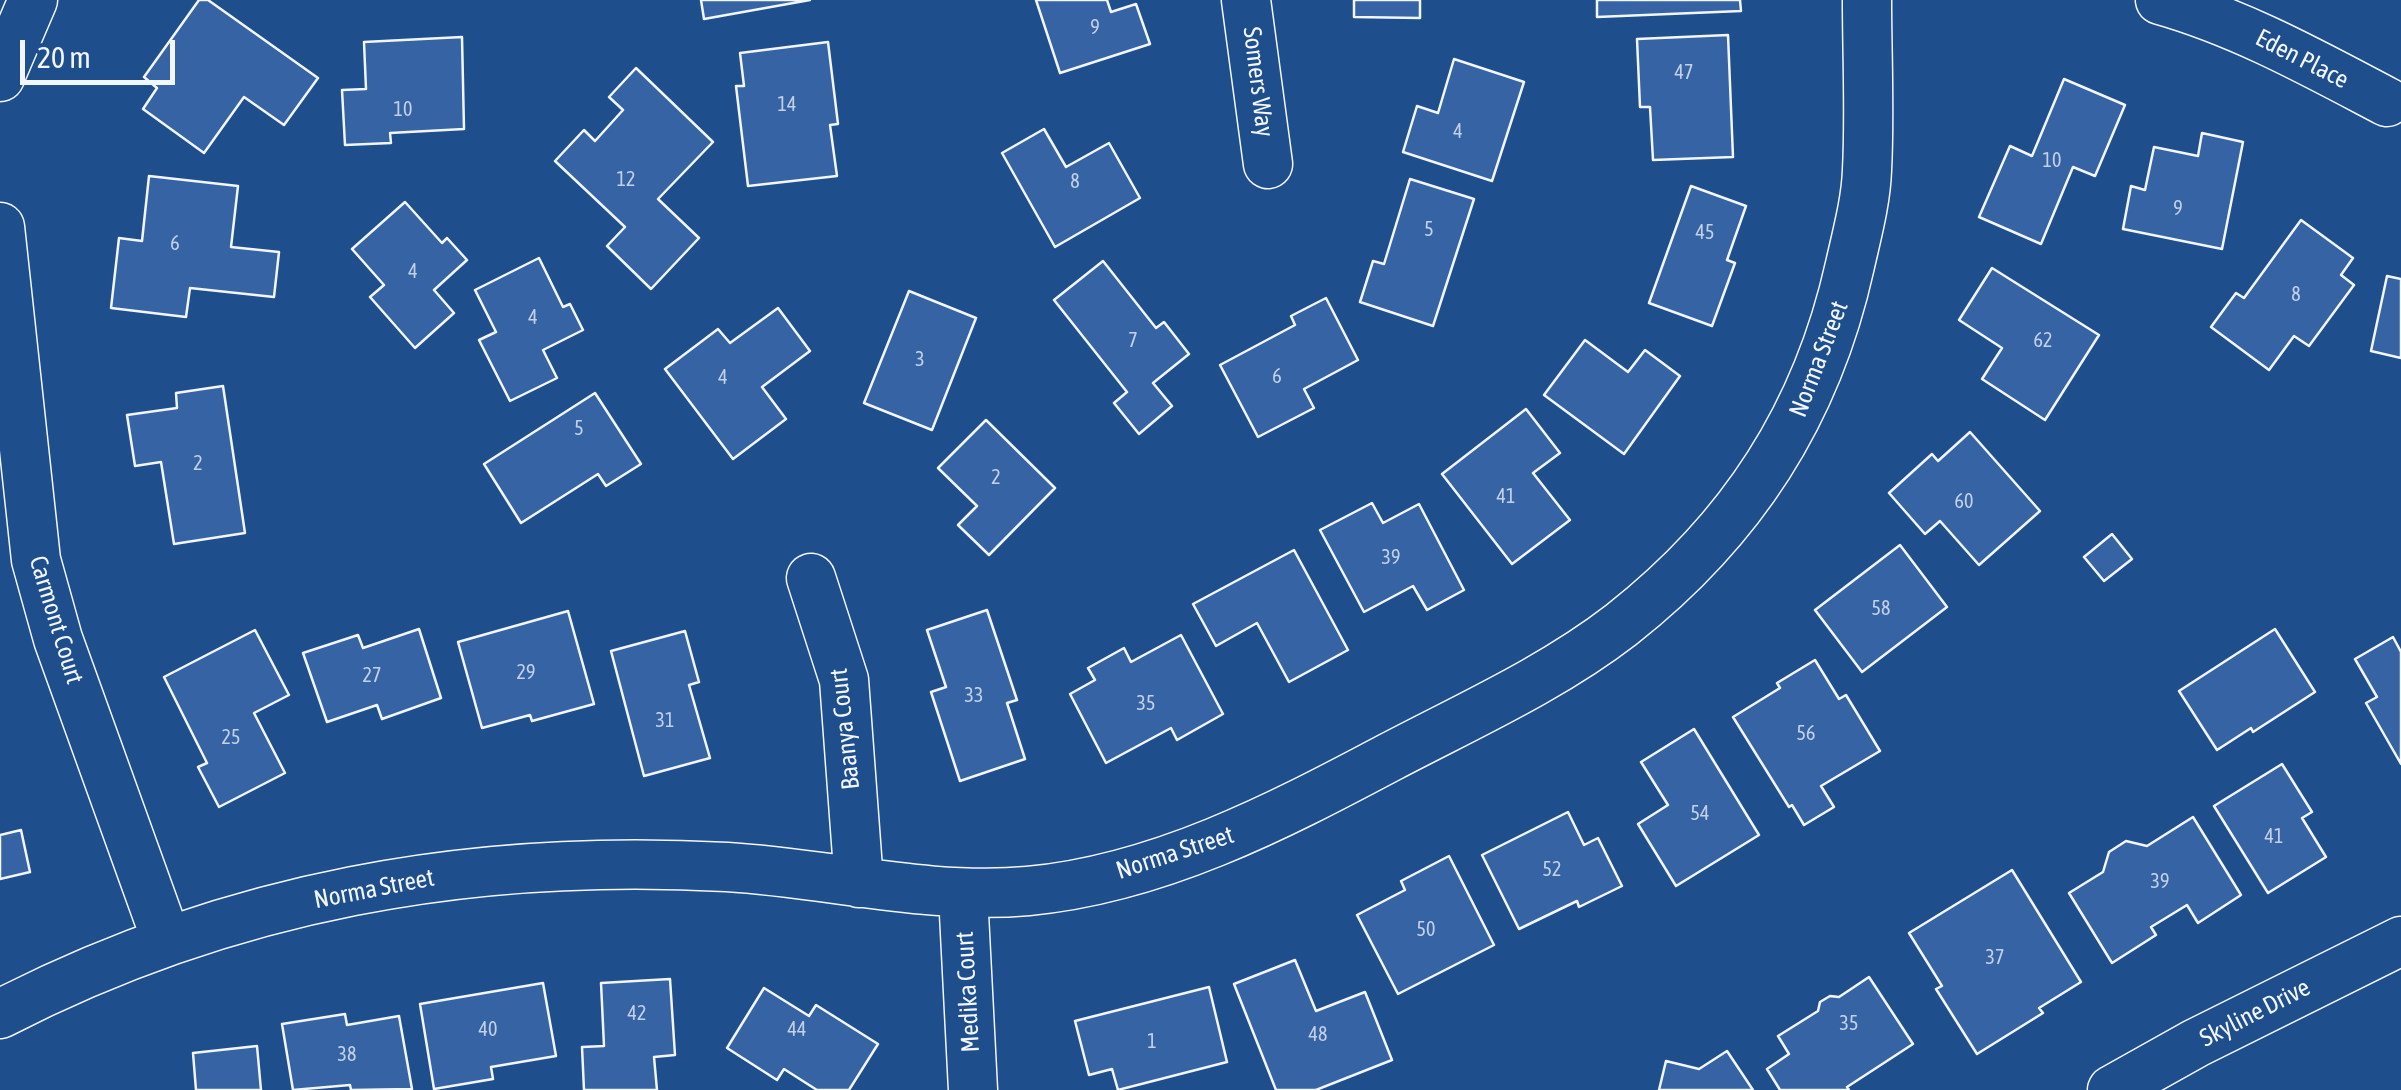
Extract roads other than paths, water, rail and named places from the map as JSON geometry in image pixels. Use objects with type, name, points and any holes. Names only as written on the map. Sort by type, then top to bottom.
[{"type":"street","points":[[0,77],[33,0]]},
{"type":"street","name":"Somers Way","points":[[1246,0],[1268,164]]},
{"type":"street","name":"Norma Street","points":[[0,1014],[52,987],[166,940],[258,912],[379,886],[494,868],[651,864],[737,868],[964,894],[1036,890],[1120,874],[1261,823],[1556,670],[1618,627],[1666,587],[1744,503],[1785,444],[1818,376],[1839,314],[1868,175],[1867,0]]},
{"type":"street","name":"Eden Place","points":[[2160,0],[2210,14],[2246,30],[2387,102]]},
{"type":"street","name":"Carmont Court","points":[[0,227],[36,560],[58,639],[166,940]]},
{"type":"street","name":"Baanya Court","points":[[812,578],[844,680],[858,883]]},
{"type":"street","name":"Medika Court","points":[[964,894],[973,1090]]},
{"type":"street","name":"Skyline Drive","points":[[2112,1090],[2196,1042],[2401,941]]}]
